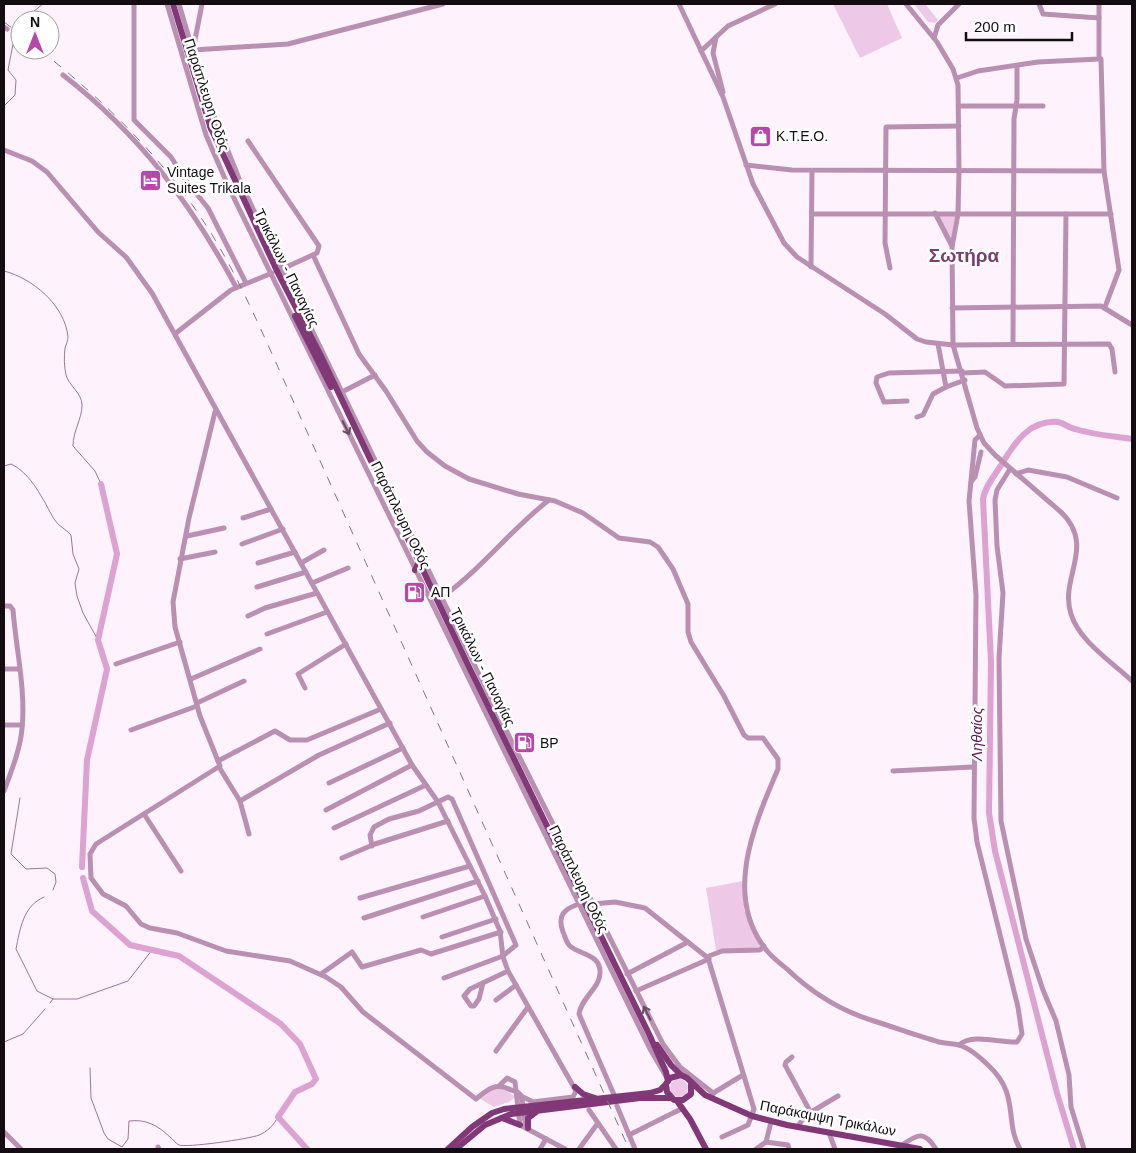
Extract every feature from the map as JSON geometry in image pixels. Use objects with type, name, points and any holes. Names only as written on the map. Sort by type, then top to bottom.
[{"type":"main road","name":"Τρικάλων - Παναγίας","points":[[173,4],[224,166],[327,381],[349,417],[504,731],[518,767],[649,1034],[667,1082]]},
{"type":"main road","points":[[415,570],[419,562]]},
{"type":"main road","points":[[429,598],[439,598]]},
{"type":"main road","points":[[518,767],[521,759]]},
{"type":"main road","name":"Τρικάλων - Παναγίας","points":[[649,1034],[681,1075]]},
{"type":"main road","points":[[448,1149],[462,1134],[480,1121],[496,1112],[518,1105],[598,1099],[656,1092],[674,1076],[681,1075],[687,1078],[691,1084],[689,1097],[690,1119]]},
{"type":"main road","points":[[667,1082],[667,1092],[683,1108],[706,1149]]},
{"type":"main road","name":"Παράκαμψη Τρικάλων","points":[[691,1084],[709,1096],[750,1115],[771,1122],[920,1149]]},
{"type":"main road","points":[[575,1087],[586,1096],[598,1099]]},
{"type":"main road","name":"Παράκαμψη Τρικάλων","points":[[689,1097],[709,1096]]},
{"type":"main road","points":[[529,1129],[528,1118],[537,1112],[649,1098],[674,1099],[689,1097]]},
{"type":"main road","points":[[518,1105],[537,1112]]},
{"type":"main road","points":[[456,1149],[476,1130],[500,1118],[518,1105]]},
{"type":"main road","points":[[500,1118],[520,1125]]},
{"type":"street","points":[[134,4],[133,118],[171,156],[187,182],[208,208],[246,284]]},
{"type":"street","name":"Παράπλευρη Οδός","points":[[166,4],[206,135],[276,272],[342,392],[439,598]]},
{"type":"street","name":"Παράπλευρη Οδός","points":[[179,4],[206,96],[276,272],[415,570],[667,1082]]},
{"type":"street","points":[[202,4],[193,50],[288,44],[443,4]]},
{"type":"street","points":[[679,4],[723,97]]},
{"type":"street","points":[[700,51],[728,26],[774,4]]},
{"type":"street","points":[[906,4],[934,38],[957,78],[960,106],[960,170],[958,214],[952,247],[953,344],[980,435],[994,455],[1062,513],[1071,524],[1077,545],[1068,594],[1073,620],[1086,638],[1132,681]]},
{"type":"street","points":[[1039,4],[1044,14],[1099,18]]},
{"type":"street","points":[[957,78],[978,71],[1069,59],[1099,59],[1099,4]]},
{"type":"street","points":[[934,38],[938,26],[956,5]]},
{"type":"street","points":[[924,25],[938,26]]},
{"type":"street","points":[[716,36],[713,53],[723,97],[750,176],[786,246],[811,266],[885,314],[917,339],[938,344],[1109,344],[1112,349],[1115,372]]},
{"type":"street","points":[[1102,59],[1104,171],[1119,270],[1105,306]]},
{"type":"street","points":[[1013,344],[1013,214],[1017,66]]},
{"type":"street","points":[[62,75],[123,128],[170,182],[204,229],[236,288]]},
{"type":"street","points":[[960,106],[1043,106]]},
{"type":"street","points":[[890,268],[885,248],[885,129],[888,126],[959,126]]},
{"type":"street","points":[[176,332],[236,288],[276,272],[313,255],[319,250],[317,242],[248,141]]},
{"type":"street","points":[[4,150],[32,160],[52,177],[98,232],[134,266],[176,332],[216,411],[412,765],[438,802],[496,919],[501,932],[503,956],[508,971],[575,1087],[576,1094],[571,1098],[518,1105]]},
{"type":"street","points":[[746,165],[762,168],[812,170],[1104,171]]},
{"type":"street","points":[[750,176],[755,170],[762,168]]},
{"type":"street","points":[[811,266],[812,170]]},
{"type":"street","points":[[935,213],[952,247]]},
{"type":"street","points":[[812,214],[1111,214]]},
{"type":"street","points":[[907,400],[884,402],[876,383],[877,377],[889,373],[985,372],[1005,386],[1062,385],[1065,381],[1066,344],[1066,214]]},
{"type":"street","points":[[313,255],[351,339],[421,446],[445,466],[470,479],[518,494],[549,500],[580,511],[619,538],[650,542],[658,547],[674,571],[688,604],[688,632],[694,648],[728,702],[744,734],[748,738],[763,738],[778,759],[779,766],[751,843],[745,874],[746,910],[764,949],[806,986],[840,1008],[939,1042],[959,1045],[974,1053],[1000,1079],[1010,1102],[1016,1142],[1020,1149]]},
{"type":"street","points":[[952,308],[1105,306],[1132,325]]},
{"type":"street","points":[[938,344],[946,387]]},
{"type":"street","points":[[342,392],[375,375]]},
{"type":"street","points":[[917,417],[923,415],[933,394],[965,380]]},
{"type":"street","points":[[216,411],[180,559],[173,602],[174,619],[197,705],[219,764],[240,801],[249,834]]},
{"type":"street","points":[[959,1045],[963,1042],[986,1038],[1017,1042],[1022,1034],[1018,1007],[977,842],[973,767],[976,595],[969,501],[976,439],[980,435]]},
{"type":"street","points":[[974,454],[988,448]]},
{"type":"street","points":[[970,483],[976,477],[981,452]]},
{"type":"street","points":[[1010,469],[997,490],[995,498],[997,546],[1003,593],[999,658],[1000,814],[1006,851],[1026,939],[1043,990],[1056,1021],[1069,1075],[1071,1107],[1084,1149]]},
{"type":"street","points":[[1016,474],[1026,470],[1067,477],[1116,498]]},
{"type":"street","points":[[439,598],[480,565],[526,518],[549,500]]},
{"type":"street","points":[[243,518],[271,508]]},
{"type":"street","points":[[187,536],[224,528]]},
{"type":"street","points":[[242,544],[283,529]]},
{"type":"street","points":[[301,563],[324,550]]},
{"type":"street","points":[[180,559],[215,552]]},
{"type":"street","points":[[258,563],[295,552]]},
{"type":"street","points":[[312,583],[348,568]]},
{"type":"street","points":[[257,587],[306,572]]},
{"type":"street","points":[[248,616],[265,608],[317,593]]},
{"type":"street","points":[[4,606],[10,606],[13,610],[22,725],[4,791]]},
{"type":"street","points":[[267,634],[327,612]]},
{"type":"street","points":[[116,664],[180,642]]},
{"type":"street","points":[[305,688],[298,674],[346,644]]},
{"type":"street","points":[[191,679],[260,649]]},
{"type":"street","points":[[4,669],[19,668]]},
{"type":"street","points":[[131,730],[197,705],[244,681]]},
{"type":"street","points":[[381,709],[307,740],[290,740],[275,731],[219,764],[93,846],[90,854],[90,874],[95,885],[104,894],[116,899],[141,924],[150,928],[177,933],[226,951],[290,960],[321,974],[341,986],[368,1016],[476,1099],[491,1088],[500,1085],[504,1079],[510,1078],[515,1082],[520,1125],[565,1149]]},
{"type":"street","points":[[240,801],[319,755],[390,723]]},
{"type":"street","points":[[4,725],[22,725]]},
{"type":"street","name":"Παράπλευρη Οδός","points":[[504,731],[521,759],[668,1057],[709,1096]]},
{"type":"street","points":[[329,783],[404,748]]},
{"type":"street","points":[[326,810],[412,765]]},
{"type":"street","points":[[893,771],[973,767]]},
{"type":"street","points":[[334,828],[426,785]]},
{"type":"street","points":[[372,846],[370,835],[374,826],[451,797],[516,944],[503,956],[444,978]]},
{"type":"street","points":[[144,814],[181,871]]},
{"type":"street","points":[[342,858],[448,821]]},
{"type":"street","points":[[360,898],[481,864]]},
{"type":"street","points":[[364,918],[478,881]]},
{"type":"street","points":[[423,917],[485,896]]},
{"type":"street","points":[[593,904],[613,902],[645,908],[709,957],[752,1104],[746,1126],[722,1138]]},
{"type":"street","points":[[579,904],[563,912],[561,928],[569,945],[594,958],[600,969],[598,979],[584,1000],[579,1014],[615,1097]]},
{"type":"street","points":[[442,937],[496,919]]},
{"type":"street","points":[[321,974],[352,952],[362,967],[421,950],[431,954],[501,932]]},
{"type":"street","points":[[628,974],[688,942]]},
{"type":"street","points":[[636,991],[722,951],[764,949]]},
{"type":"street","points":[[483,983],[479,999],[474,1006],[471,1006],[465,998],[465,993],[483,983],[508,971]]},
{"type":"street","points":[[496,1000],[516,985]]},
{"type":"street","points":[[496,1050],[528,1007]]},
{"type":"street","points":[[792,1057],[785,1065],[811,1112]]},
{"type":"street","points":[[709,1096],[744,1074]]},
{"type":"street","points":[[500,1085],[518,1105],[529,1129]]},
{"type":"street","points":[[797,1127],[811,1112],[838,1096]]},
{"type":"street","points":[[616,1106],[635,1149]]},
{"type":"street","points":[[629,1135],[683,1108]]},
{"type":"street","points":[[589,1110],[616,1149]]},
{"type":"street","points":[[766,1142],[771,1122]]},
{"type":"street","points":[[579,1149],[598,1124]]},
{"type":"street","points":[[4,1132],[21,1149]]},
{"type":"street","points":[[829,1133],[835,1149]]},
{"type":"street","points":[[905,1147],[916,1135],[930,1139],[936,1149]]},
{"type":"street","points":[[540,1149],[546,1139]]},
{"type":"street","points":[[756,1149],[766,1142],[786,1144],[789,1149]]},
{"type":"shaded area","points":[[833,4],[887,4],[902,38],[860,58]]},
{"type":"shaded area","points":[[914,4],[925,4],[938,20],[935,23],[928,22]]},
{"type":"shaded area","points":[[938,215],[955,216],[951,240]]},
{"type":"shaded area","points":[[743,881],[744,910],[761,946],[759,948],[716,950],[706,888]]},
{"type":"shaded area","points":[[679,1079],[685,1082],[688,1088],[685,1094],[679,1097],[673,1094],[670,1088],[673,1082]]},
{"type":"shaded area","points":[[494,1087],[506,1090],[515,1097],[509,1102],[494,1107],[479,1098]]},
{"type":"waterway","points":[[36,10],[43,4]]},
{"type":"waterway","points":[[4,106],[15,95],[16,80],[8,70],[10,60]]},
{"type":"waterway","points":[[4,271],[36,287],[54,304],[61,314],[66,325],[68,337],[64,355],[66,375],[80,397],[82,405],[73,446],[95,471],[101,484]]},
{"type":"waterway","name":"Ληθαίος","points":[[1074,1149],[1057,1093],[995,851],[989,813],[991,662],[983,499],[988,485],[1013,447],[1025,433],[1039,424],[1058,422],[1089,433],[1132,439]]},
{"type":"waterway","points":[[4,466],[11,464],[25,474],[56,521],[71,535],[73,554],[79,569],[75,583],[77,596],[83,613],[98,640]]},
{"type":"waterway","points":[[82,867],[87,760],[107,669],[98,640],[117,554],[101,484]]},
{"type":"waterway","points":[[20,798],[11,854],[26,869],[47,868],[55,874],[56,882],[53,890]]},
{"type":"waterway","points":[[83,878],[92,911],[130,945],[179,956],[281,1024],[300,1044],[316,1079],[312,1084],[295,1092],[278,1117],[307,1149]]},
{"type":"waterway","points":[[44,897],[31,906],[27,912],[21,926],[16,949],[37,991],[53,999]]},
{"type":"waterway","points":[[50,1003],[53,999],[77,999],[128,981],[152,950]]},
{"type":"waterway","points":[[4,1042],[23,1034],[45,1009]]},
{"type":"waterway","points":[[90,1068],[91,1098],[104,1133],[108,1139],[122,1147],[128,1139],[129,1121],[141,1121],[151,1124],[179,1145],[184,1146],[218,1143],[259,1135],[270,1128],[278,1117]]},
{"type":"railway","points":[[4,22],[10,26]]},
{"type":"railway","points":[[52,60],[112,112],[155,157],[175,181],[211,233],[228,263],[273,356],[629,1149]]},
{"type":"place","name":"Κ.Τ.Ε.Ο.","points":[[760,136]]},
{"type":"place","name":"Vintage Suites Trikala","points":[[151,180]]},
{"type":"place","name":"ΑΠ","points":[[415,592]]},
{"type":"place","name":"BP","points":[[524,743]]},
{"type":"district","name":"Σωτήρα","points":[[964,255]]}]
